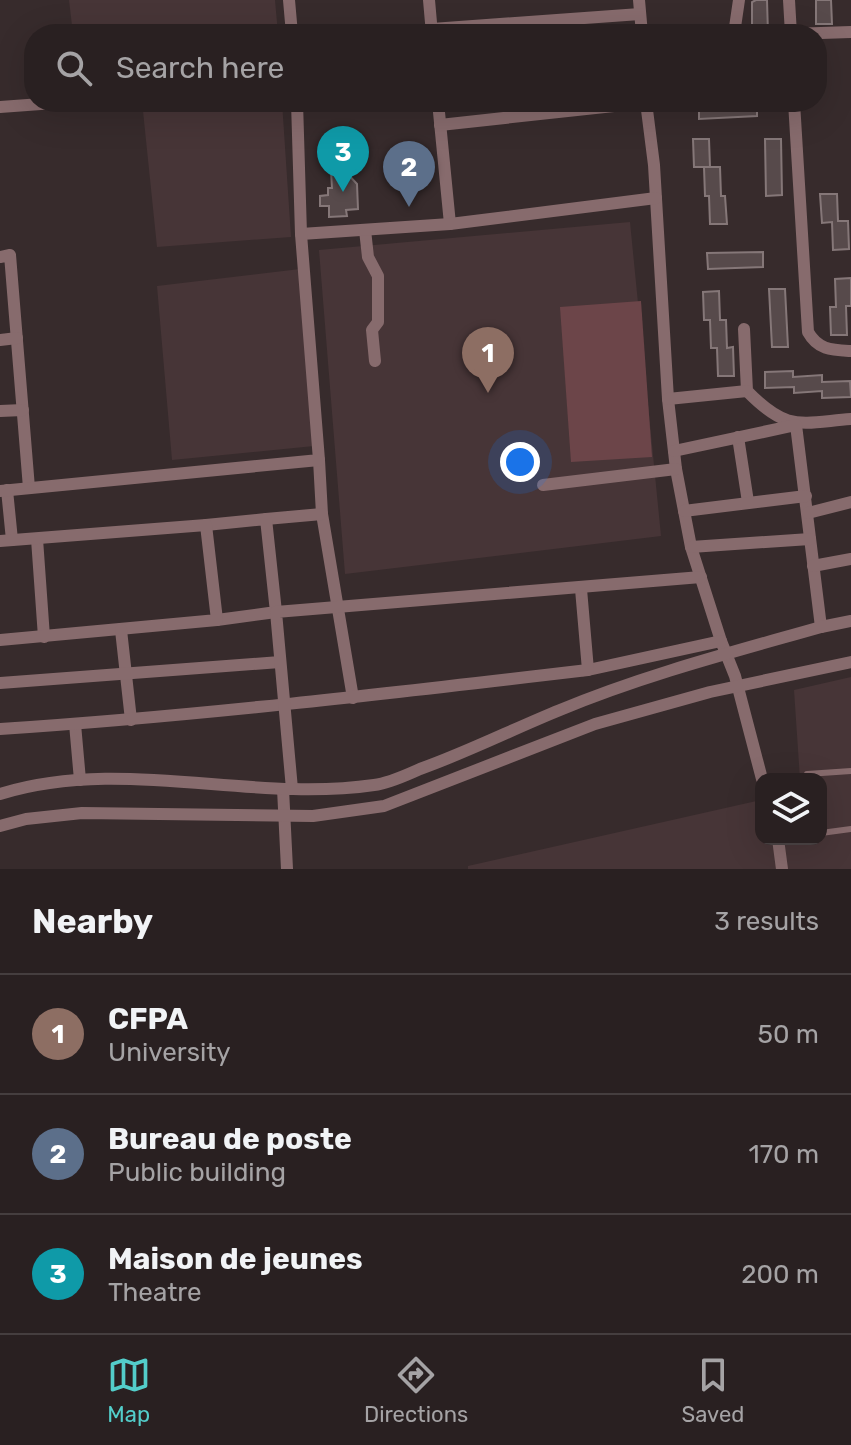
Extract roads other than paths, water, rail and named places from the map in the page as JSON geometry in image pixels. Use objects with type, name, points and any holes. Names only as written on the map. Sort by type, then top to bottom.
[{"type":"street","points":[[289,0],[291,24]]},
{"type":"street","points":[[429,0],[431,24]]},
{"type":"street","points":[[639,0],[641,24]]},
{"type":"street","points":[[735,24],[739,0]]},
{"type":"street","points":[[789,0],[790,24]]},
{"type":"street","points":[[524,24],[640,14]]},
{"type":"street","points":[[827,33],[851,32]]},
{"type":"street","points":[[0,107],[24,105]]},
{"type":"street","points":[[297,112],[301,234],[322,514],[353,698]]},
{"type":"street","points":[[439,112],[450,224]]},
{"type":"street","points":[[440,125],[556,112]]},
{"type":"street","points":[[647,112],[676,469],[691,547],[737,681],[760,773]]},
{"type":"street","points":[[795,112],[808,332],[813,342],[822,348],[851,351]]},
{"type":"street","points":[[301,234],[450,224],[656,198]]},
{"type":"street","points":[[365,230],[368,257],[378,276],[378,322],[372,330],[375,361]]},
{"type":"street","points":[[0,257],[10,255],[29,488]]},
{"type":"street","points":[[744,329],[747,391],[770,412],[796,425]]},
{"type":"street","points":[[0,340],[17,338]]},
{"type":"street","points":[[668,399],[747,391]]},
{"type":"street","points":[[0,411],[23,410]]},
{"type":"street","points":[[674,451],[796,425],[851,419]]},
{"type":"street","points":[[796,425],[821,627]]},
{"type":"street","points":[[738,437],[748,502]]},
{"type":"street","points":[[319,460],[4,491],[6,540],[322,514]]},
{"type":"street","points":[[543,485],[676,469]]},
{"type":"street","points":[[684,511],[806,496]]},
{"type":"street","points":[[808,513],[851,502]]},
{"type":"street","points":[[266,519],[283,704],[288,789],[284,815],[287,869]]},
{"type":"street","points":[[206,525],[217,620]]},
{"type":"street","points":[[37,539],[44,637]]},
{"type":"street","points":[[691,547],[810,539]]},
{"type":"street","points":[[813,566],[851,559]]},
{"type":"street","points":[[0,640],[337,606],[581,589],[701,577]]},
{"type":"street","points":[[581,589],[588,670]]},
{"type":"street","points":[[0,794],[55,780],[161,781],[288,789],[378,785],[615,689],[728,658],[821,627],[851,621]]},
{"type":"street","points":[[121,630],[131,720]]},
{"type":"street","points":[[0,729],[131,720],[353,698],[588,670],[721,641]]},
{"type":"street","points":[[0,683],[280,662]]},
{"type":"street","points":[[0,826],[26,819],[82,813],[349,813],[384,806],[595,724],[737,681],[851,662]]},
{"type":"street","points":[[75,724],[80,780]]},
{"type":"street","points":[[779,845],[782,869]]},
{"type":"lane","points":[[822,773],[851,771]]},
{"type":"lane","points":[[827,832],[851,829]]},
{"type":"place","name":"Maison de jeunes","points":[[343,192]]},
{"type":"place","name":"Bureau de poste","points":[[409,207]]},
{"type":"place","name":"CFPA","points":[[488,393]]}]
